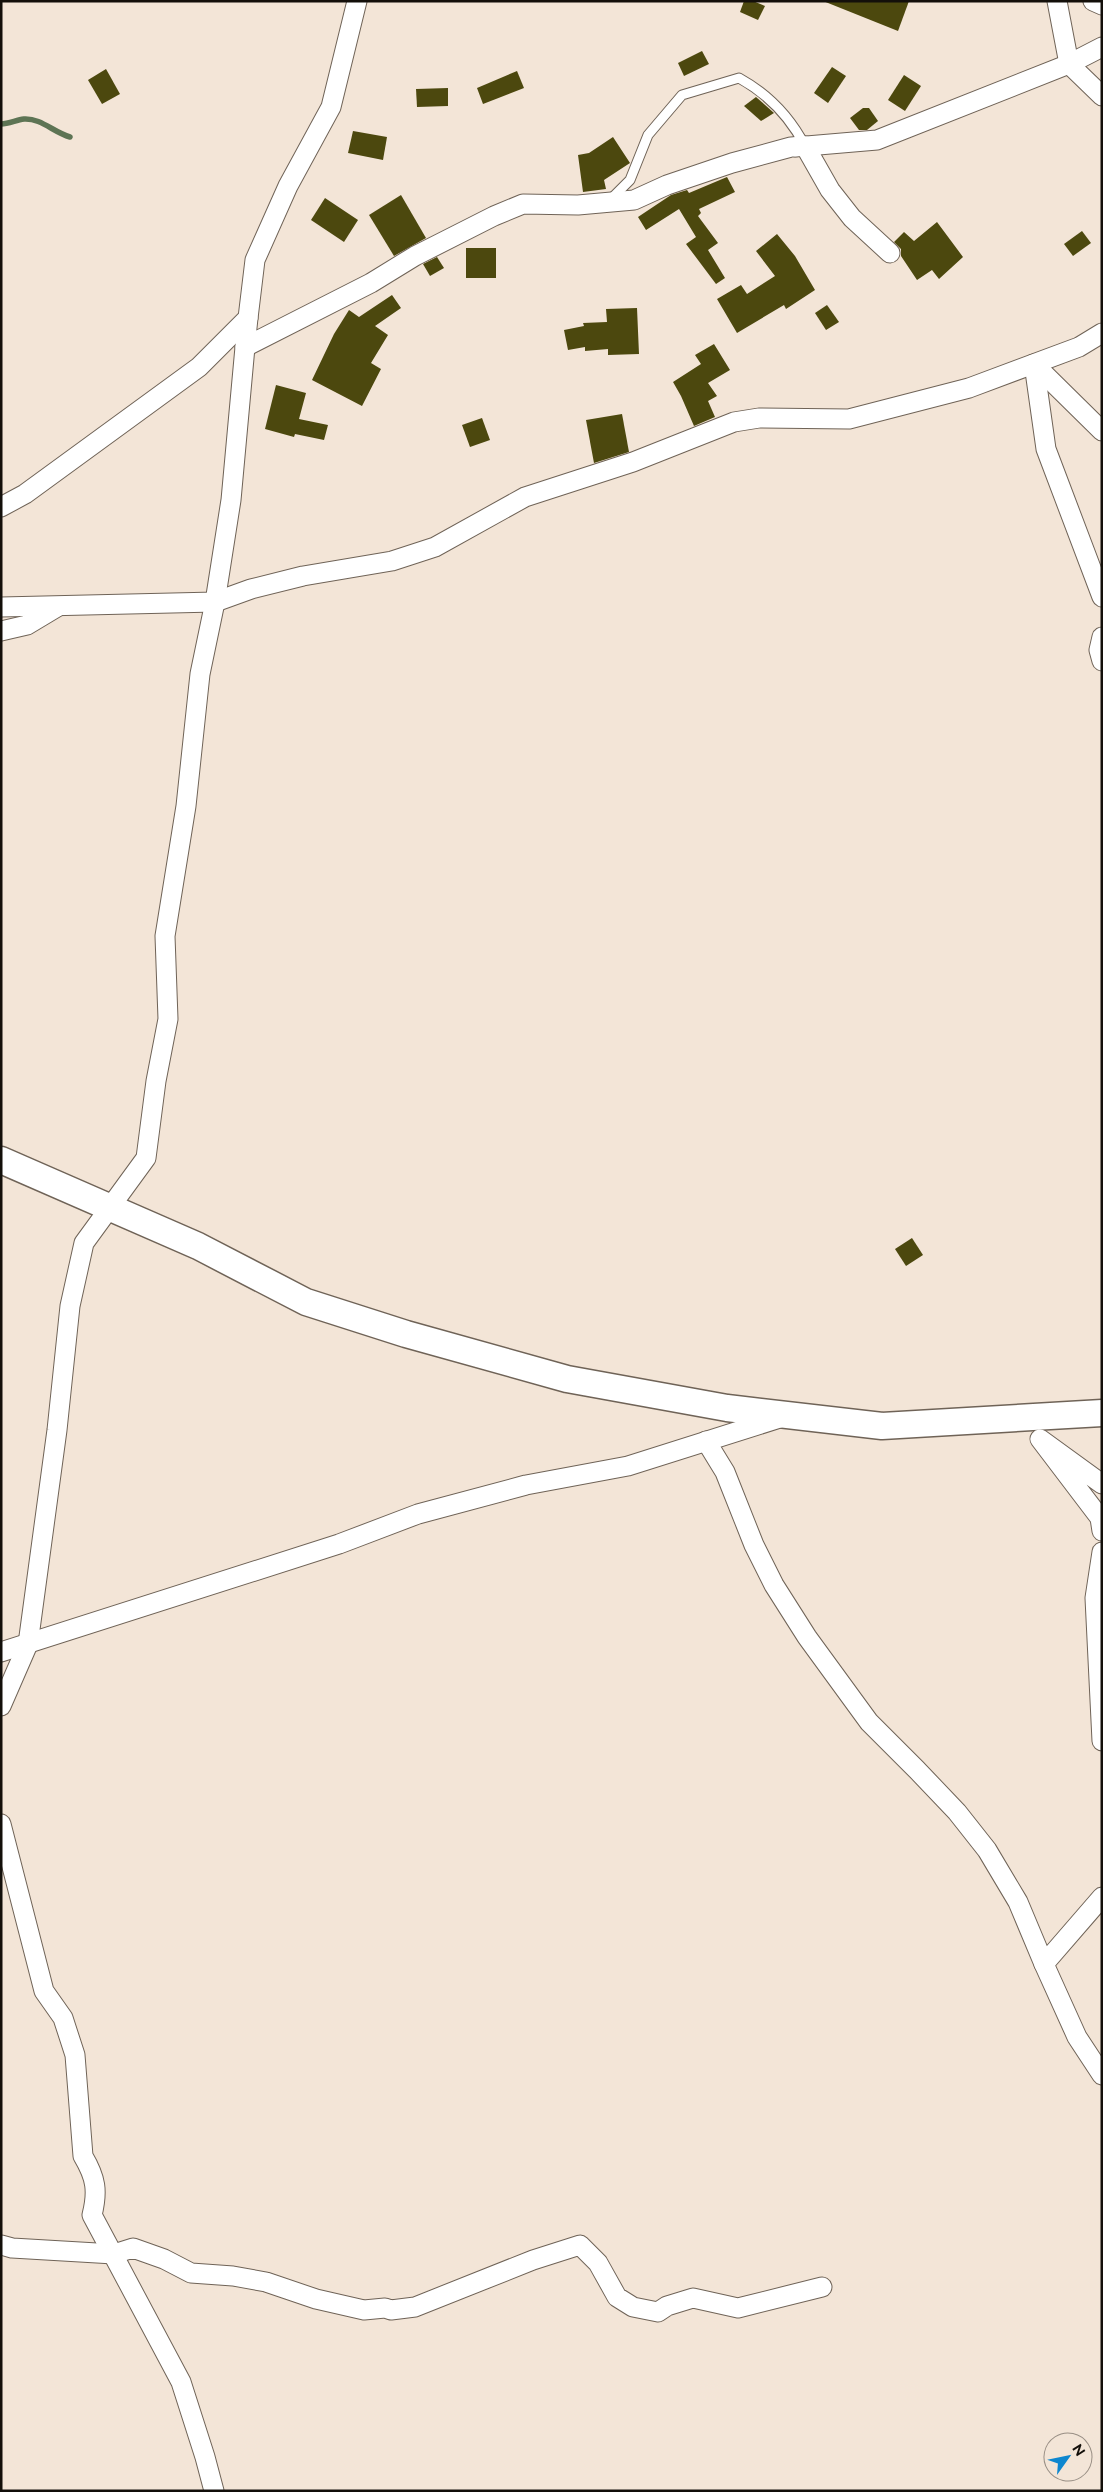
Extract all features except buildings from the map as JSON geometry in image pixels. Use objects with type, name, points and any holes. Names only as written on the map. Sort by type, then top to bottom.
[{"type":"street","points":[[1,1706],[28,1644],[57,1430],[70,1306],[84,1243],[146,1158],[156,1081],[168,1019],[165,936],[186,806],[200,674],[215,602],[231,500],[255,260],[288,186],[331,107],[357,1]]},
{"type":"street","points":[[1057,1],[1069,64],[1102,96]]},
{"type":"street","points":[[1093,1],[1102,5]]},
{"type":"street","points":[[245,347],[371,282],[415,256],[494,216],[523,204],[578,205],[634,200],[667,185],[732,163],[798,147],[877,140],[1069,64],[1102,47]]},
{"type":"street","points":[[798,147],[852,218],[890,253]]},
{"type":"street","points":[[1,507],[25,494],[200,367],[248,318]]},
{"type":"street","points":[[1,607],[215,602],[251,588],[303,576],[392,561],[435,547],[525,496],[633,462],[734,422],[760,418],[849,419],[969,388],[1079,347],[1102,333]]},
{"type":"street","points":[[1034,364],[1102,431]]},
{"type":"street","points":[[1034,364],[1046,449],[1102,597]]},
{"type":"street","points":[[1,631],[28,625],[57,607]]},
{"type":"street","points":[[1102,637],[1099,650],[1102,661]]},
{"type":"street","points":[[1,1160],[198,1246],[306,1302],[406,1334],[567,1379],[727,1408],[882,1426],[1102,1413]]},
{"type":"street","points":[[1,1652],[338,1544],[418,1514],[526,1486],[628,1466],[789,1416]]},
{"type":"street","points":[[1016,1418],[1102,1484]]},
{"type":"street","points":[[1040,1438],[1100,1518],[1102,1531]]},
{"type":"street","points":[[706,1441],[726,1472],[754,1545],[774,1585],[807,1637],[869,1722],[924,1777],[987,1850],[1018,1902],[1077,2037],[1102,2075]]},
{"type":"street","points":[[1102,1552],[1095,1598],[1102,1741]]},
{"type":"street","points":[[1,1824],[44,1991],[63,2018],[75,2055],[83,2156],[90,2168],[97,2194],[92,2215],[180,2382],[205,2457],[214,2491]]},
{"type":"street","points":[[1044,1964],[1102,1897]]},
{"type":"street","points":[[1,2245],[12,2248],[114,2254],[133,2248],[164,2259],[191,2273],[233,2276],[266,2282],[316,2299],[364,2310],[385,2308],[391,2310],[415,2307],[533,2260],[580,2245],[598,2264],[617,2297],[633,2306],[658,2312],[667,2306],[693,2298],[738,2308],[822,2287]]},
{"type":"lane","points":[[609,201],[630,180],[648,135],[682,95],[739,78],[761,90],[795,126],[798,147]]},
{"type":"waterway","points":[[1,124],[30,119],[70,137]]}]
